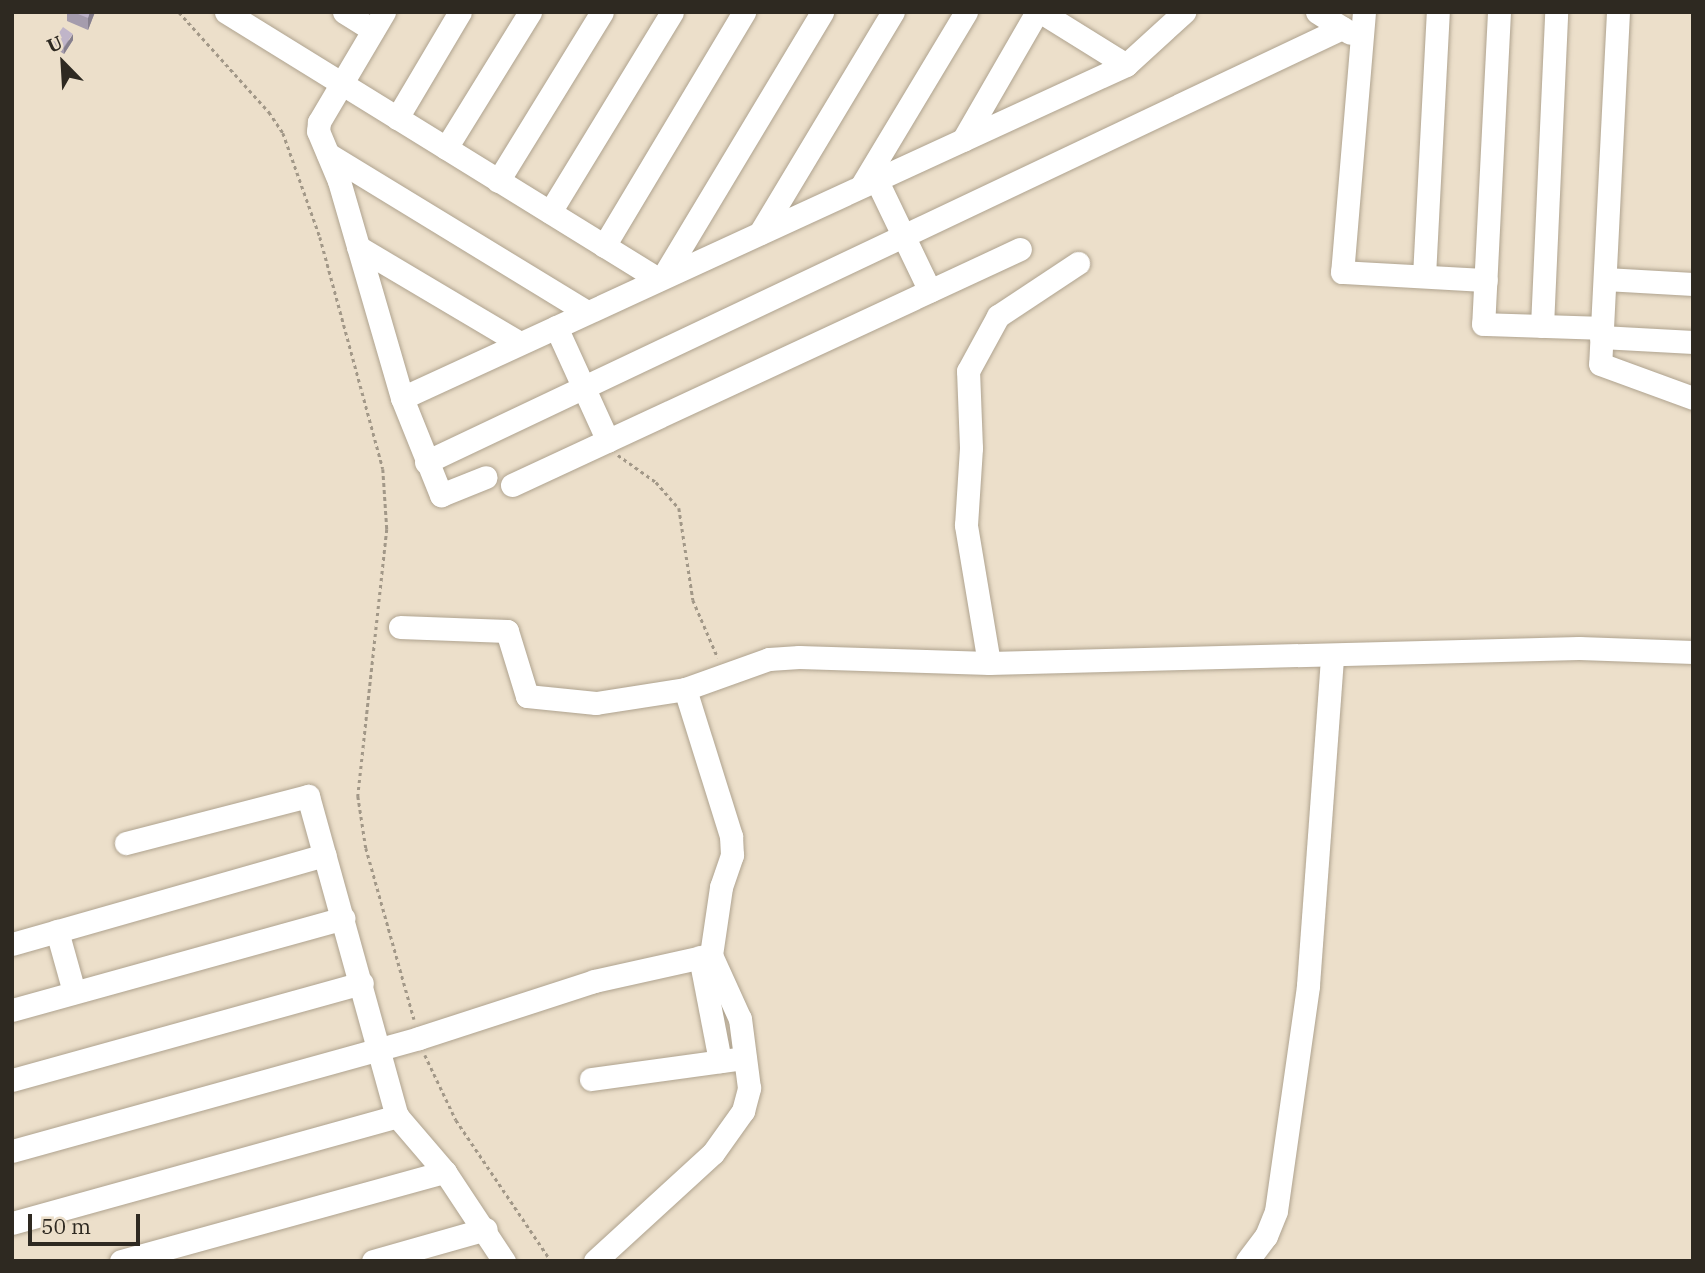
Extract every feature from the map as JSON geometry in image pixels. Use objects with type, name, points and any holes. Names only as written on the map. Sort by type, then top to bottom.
[{"type":"street","points":[[226,12],[604,246],[661,278]]},
{"type":"street","points":[[344,12],[379,21],[317,126],[358,247],[402,398],[426,462],[445,496],[486,477]]},
{"type":"street","points":[[397,118],[460,12]]},
{"type":"street","points":[[446,148],[530,12]]},
{"type":"street","points":[[498,181],[602,12]]},
{"type":"street","points":[[550,212],[672,12]]},
{"type":"street","points":[[604,246],[744,12]]},
{"type":"street","points":[[661,278],[822,12]]},
{"type":"street","points":[[760,233],[893,12]]},
{"type":"street","points":[[869,182],[965,12]]},
{"type":"street","points":[[963,140],[1039,12],[1126,65]]},
{"type":"street","points":[[1317,12],[1363,42]]},
{"type":"street","points":[[1364,12],[1342,272],[1486,280]]},
{"type":"street","points":[[1424,276],[1438,12]]},
{"type":"street","points":[[1499,12],[1483,324],[1542,326],[1693,342]]},
{"type":"street","points":[[1542,326],[1556,12]]},
{"type":"street","points":[[1618,12],[1600,364],[1693,398]]},
{"type":"street","points":[[402,398],[1126,65],[1180,14]]},
{"type":"street","points":[[426,462],[1342,28]]},
{"type":"street","points":[[328,154],[587,313]]},
{"type":"street","points":[[869,182],[904,236],[930,291]]},
{"type":"street","points":[[358,247],[520,343]]},
{"type":"street","points":[[512,485],[1020,249]]},
{"type":"street","points":[[989,663],[966,525],[971,448],[968,371],[998,316],[1078,262]]},
{"type":"street","points":[[1605,279],[1693,284]]},
{"type":"street","points":[[556,327],[608,440]]},
{"type":"street","points":[[400,627],[507,631],[525,693],[532,700],[596,703],[685,689],[769,659],[799,657],[989,663],[1579,648],[1693,652]]},
{"type":"street","points":[[1247,1261],[1266,1236],[1276,1211],[1308,985],[1332,656]]},
{"type":"street","points":[[685,689],[731,836],[732,855],[721,887],[706,956],[720,1061]]},
{"type":"street","points":[[126,842],[309,796],[397,1116],[445,1171],[504,1261]]},
{"type":"street","points":[[12,944],[325,855]]},
{"type":"street","points":[[12,1010],[343,918]]},
{"type":"street","points":[[57,931],[75,992]]},
{"type":"street","points":[[12,1151],[419,1038],[594,981],[706,956]]},
{"type":"street","points":[[595,1261],[668,1198],[730,1132],[743,1111],[750,1088],[740,1019],[706,956]]},
{"type":"street","points":[[12,1080],[362,983]]},
{"type":"street","points":[[592,1079],[745,1058]]},
{"type":"street","points":[[12,1223],[397,1116]]},
{"type":"street","points":[[121,1261],[445,1171]]},
{"type":"street","points":[[373,1261],[486,1230]]},
{"type":"path","points":[[179,12],[283,133],[320,237],[383,469],[388,506],[362,746],[360,822],[419,1038],[456,1120],[551,1261]]},
{"type":"path","points":[[608,440],[631,467],[670,494],[679,508],[693,600],[727,672]]},
{"type":"building","points":[[73,12],[90,12],[88,18]]},
{"type":"building","points":[[63,27],[73,34],[63,48],[53,41]]}]
